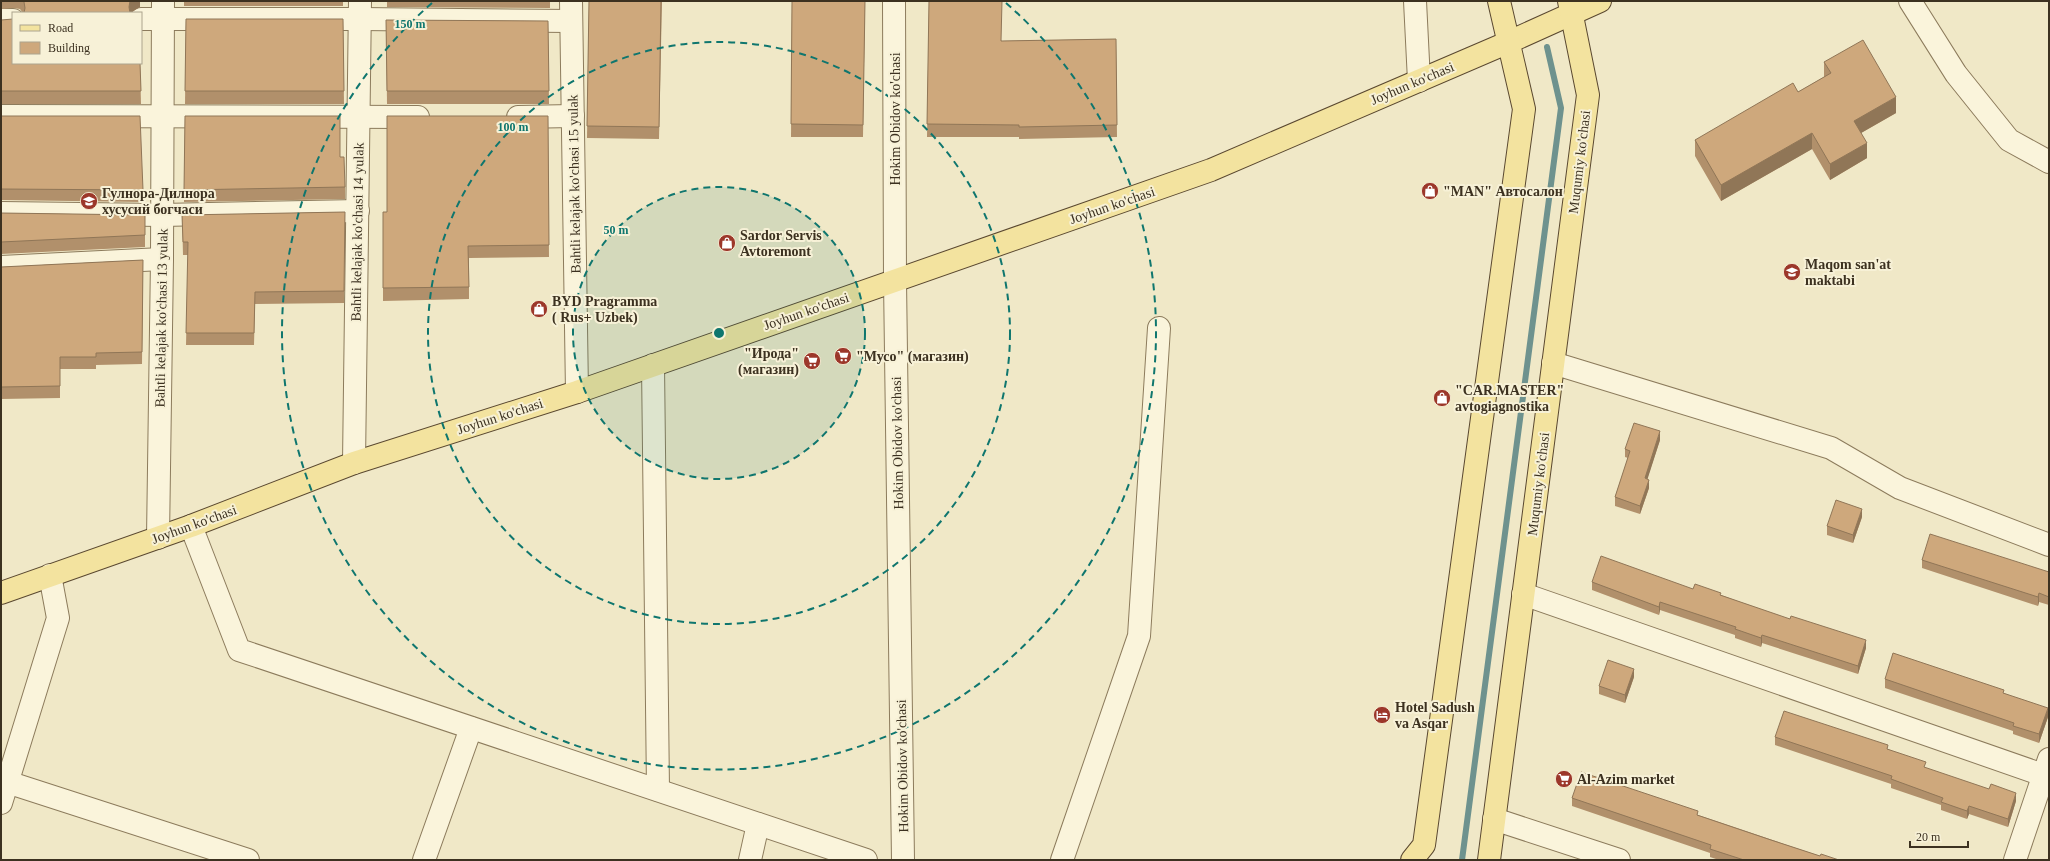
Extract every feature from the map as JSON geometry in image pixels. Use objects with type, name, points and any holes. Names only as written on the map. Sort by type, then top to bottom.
[{"type":"main road","points":[[1412,860],[1424,845],[1524,109],[1499,1]]},
{"type":"main road","name":"Joyhun ko'chasi","points":[[1,593],[191,526],[354,463],[577,392],[1211,170],[1509,42],[1571,7],[1600,1]]},
{"type":"main road","name":"Muqumiy ko'chasi","points":[[1489,860],[1588,95],[1571,7]]},
{"type":"street","name":"Hokim Obidov ko'chasi","points":[[894,1],[895,281],[903,860]]},
{"type":"street","points":[[1415,1],[1419,81]]},
{"type":"street","points":[[1910,1],[1956,74],[2009,140],[2049,162]]},
{"type":"street","points":[[142,19],[163,10],[571,11]]},
{"type":"street","name":"Bahtli kelajak ko'chasi 13 yulak","points":[[158,538],[162,259],[163,10]]},
{"type":"street","name":"Bahtli kelajak ko'chasi 14 yulak","points":[[354,463],[360,10]]},
{"type":"street","name":"Bahtli kelajak ko'chasi 15 yulak","points":[[571,11],[577,392]]},
{"type":"street","points":[[1,20],[12,20]]},
{"type":"street","points":[[1,116],[162,115],[438,117]]},
{"type":"street","points":[[502,117],[573,116]]},
{"type":"street","points":[[1,213],[162,215],[358,211]]},
{"type":"street","points":[[1,267],[162,259]]},
{"type":"street","points":[[1062,860],[1139,636],[1159,328]]},
{"type":"street","points":[[1553,363],[1831,448],[1900,488],[2049,544]]},
{"type":"street","points":[[653,365],[658,790]]},
{"type":"street","points":[[191,526],[239,650],[866,860]]},
{"type":"street","points":[[1,802],[58,618],[50,576]]},
{"type":"street","points":[[1523,594],[2047,771],[2015,860]]},
{"type":"street","points":[[424,860],[471,728]]},
{"type":"street","points":[[8,782],[248,860]]},
{"type":"street","points":[[1494,819],[1619,860]]},
{"type":"street","points":[[750,860],[758,824]]},
{"type":"building","points":[[23,1],[130,1],[130,12],[24,12]]},
{"type":"building","points":[[589,1],[661,1],[659,127],[587,126]]},
{"type":"building","points":[[792,1],[865,1],[863,125],[791,124]]},
{"type":"building","points":[[929,1],[1002,1],[1001,41],[1116,39],[1117,125],[1019,127],[1019,125],[927,124]]},
{"type":"building","points":[[12,19],[12,64],[140,64],[141,91],[1,91],[1,20]]},
{"type":"building","points":[[186,19],[343,19],[344,91],[185,91]]},
{"type":"building","points":[[386,20],[548,21],[549,91],[387,91]]},
{"type":"building","points":[[1863,40],[1896,97],[1854,121],[1867,143],[1830,164],[1812,133],[1721,185],[1695,140],[1793,83],[1798,92],[1831,73],[1824,62]]},
{"type":"building","points":[[1,116],[140,116],[143,190],[1,189]]},
{"type":"building","points":[[185,116],[340,116],[340,157],[344,157],[345,187],[184,190]]},
{"type":"building","points":[[387,116],[548,116],[549,245],[468,246],[469,287],[383,288],[383,212],[387,212]]},
{"type":"building","points":[[345,212],[344,291],[255,292],[254,333],[186,333],[188,242],[183,242],[182,215]]},
{"type":"building","points":[[1,213],[145,215],[145,235],[1,242]]},
{"type":"building","points":[[143,260],[142,352],[96,353],[96,357],[60,357],[60,386],[1,387],[1,267]]},
{"type":"building","points":[[1634,423],[1660,431],[1645,478],[1649,480],[1640,506],[1615,497],[1630,451],[1625,449]]},
{"type":"building","points":[[1836,500],[1862,509],[1853,535],[1827,526]]},
{"type":"building","points":[[1930,534],[2049,572],[2049,597],[2039,593],[2038,597],[1922,560]]},
{"type":"building","points":[[1601,556],[1693,589],[1695,584],[1721,593],[1720,595],[1790,619],[1791,616],[1866,640],[1858,666],[1762,635],[1761,638],[1735,629],[1736,627],[1660,602],[1659,607],[1592,582]]},
{"type":"building","points":[[1893,653],[2004,690],[2003,693],[2048,708],[2039,734],[2013,726],[2014,723],[1885,679]]},
{"type":"building","points":[[1608,660],[1634,669],[1625,695],[1599,686]]},
{"type":"building","points":[[1784,711],[1888,745],[1887,749],[1926,762],[1924,767],[1989,789],[1991,784],[2016,793],[2008,819],[1969,806],[1967,811],[1941,802],[1943,798],[1891,779],[1892,776],[1775,737]]},
{"type":"building","points":[[1581,772],[1698,811],[1697,815],[1820,856],[1821,854],[1839,860],[1744,860],[1710,849],[1711,845],[1572,798]]},
{"type":"waterway","points":[[1462,860],[1561,108],[1547,47]]},
{"type":"place","name":"\"MAN\" Автосалон","points":[[1430,191]]},
{"type":"place","name":"Гулнора-Дилнора хусусий богчаси","points":[[89,201]]},
{"type":"place","name":"Sardor Servis Avtoremont","points":[[727,243]]},
{"type":"place","name":"Maqom san'at maktabi","points":[[1792,272]]},
{"type":"place","name":"BYD Pragramma ( Rus+ Uzbek)","points":[[539,309]]},
{"type":"place","name":"\"Мусо\" (магазин)","points":[[843,356]]},
{"type":"place","name":"\"Ирода\" (магазин)","points":[[812,361]]},
{"type":"place","name":"\"CAR.MASTER\" avtogiagnostika","points":[[1442,398]]},
{"type":"place","name":"Hotel Sadush va Asqar","points":[[1382,715]]},
{"type":"place","name":"Al-Azim market","points":[[1564,779]]}]
